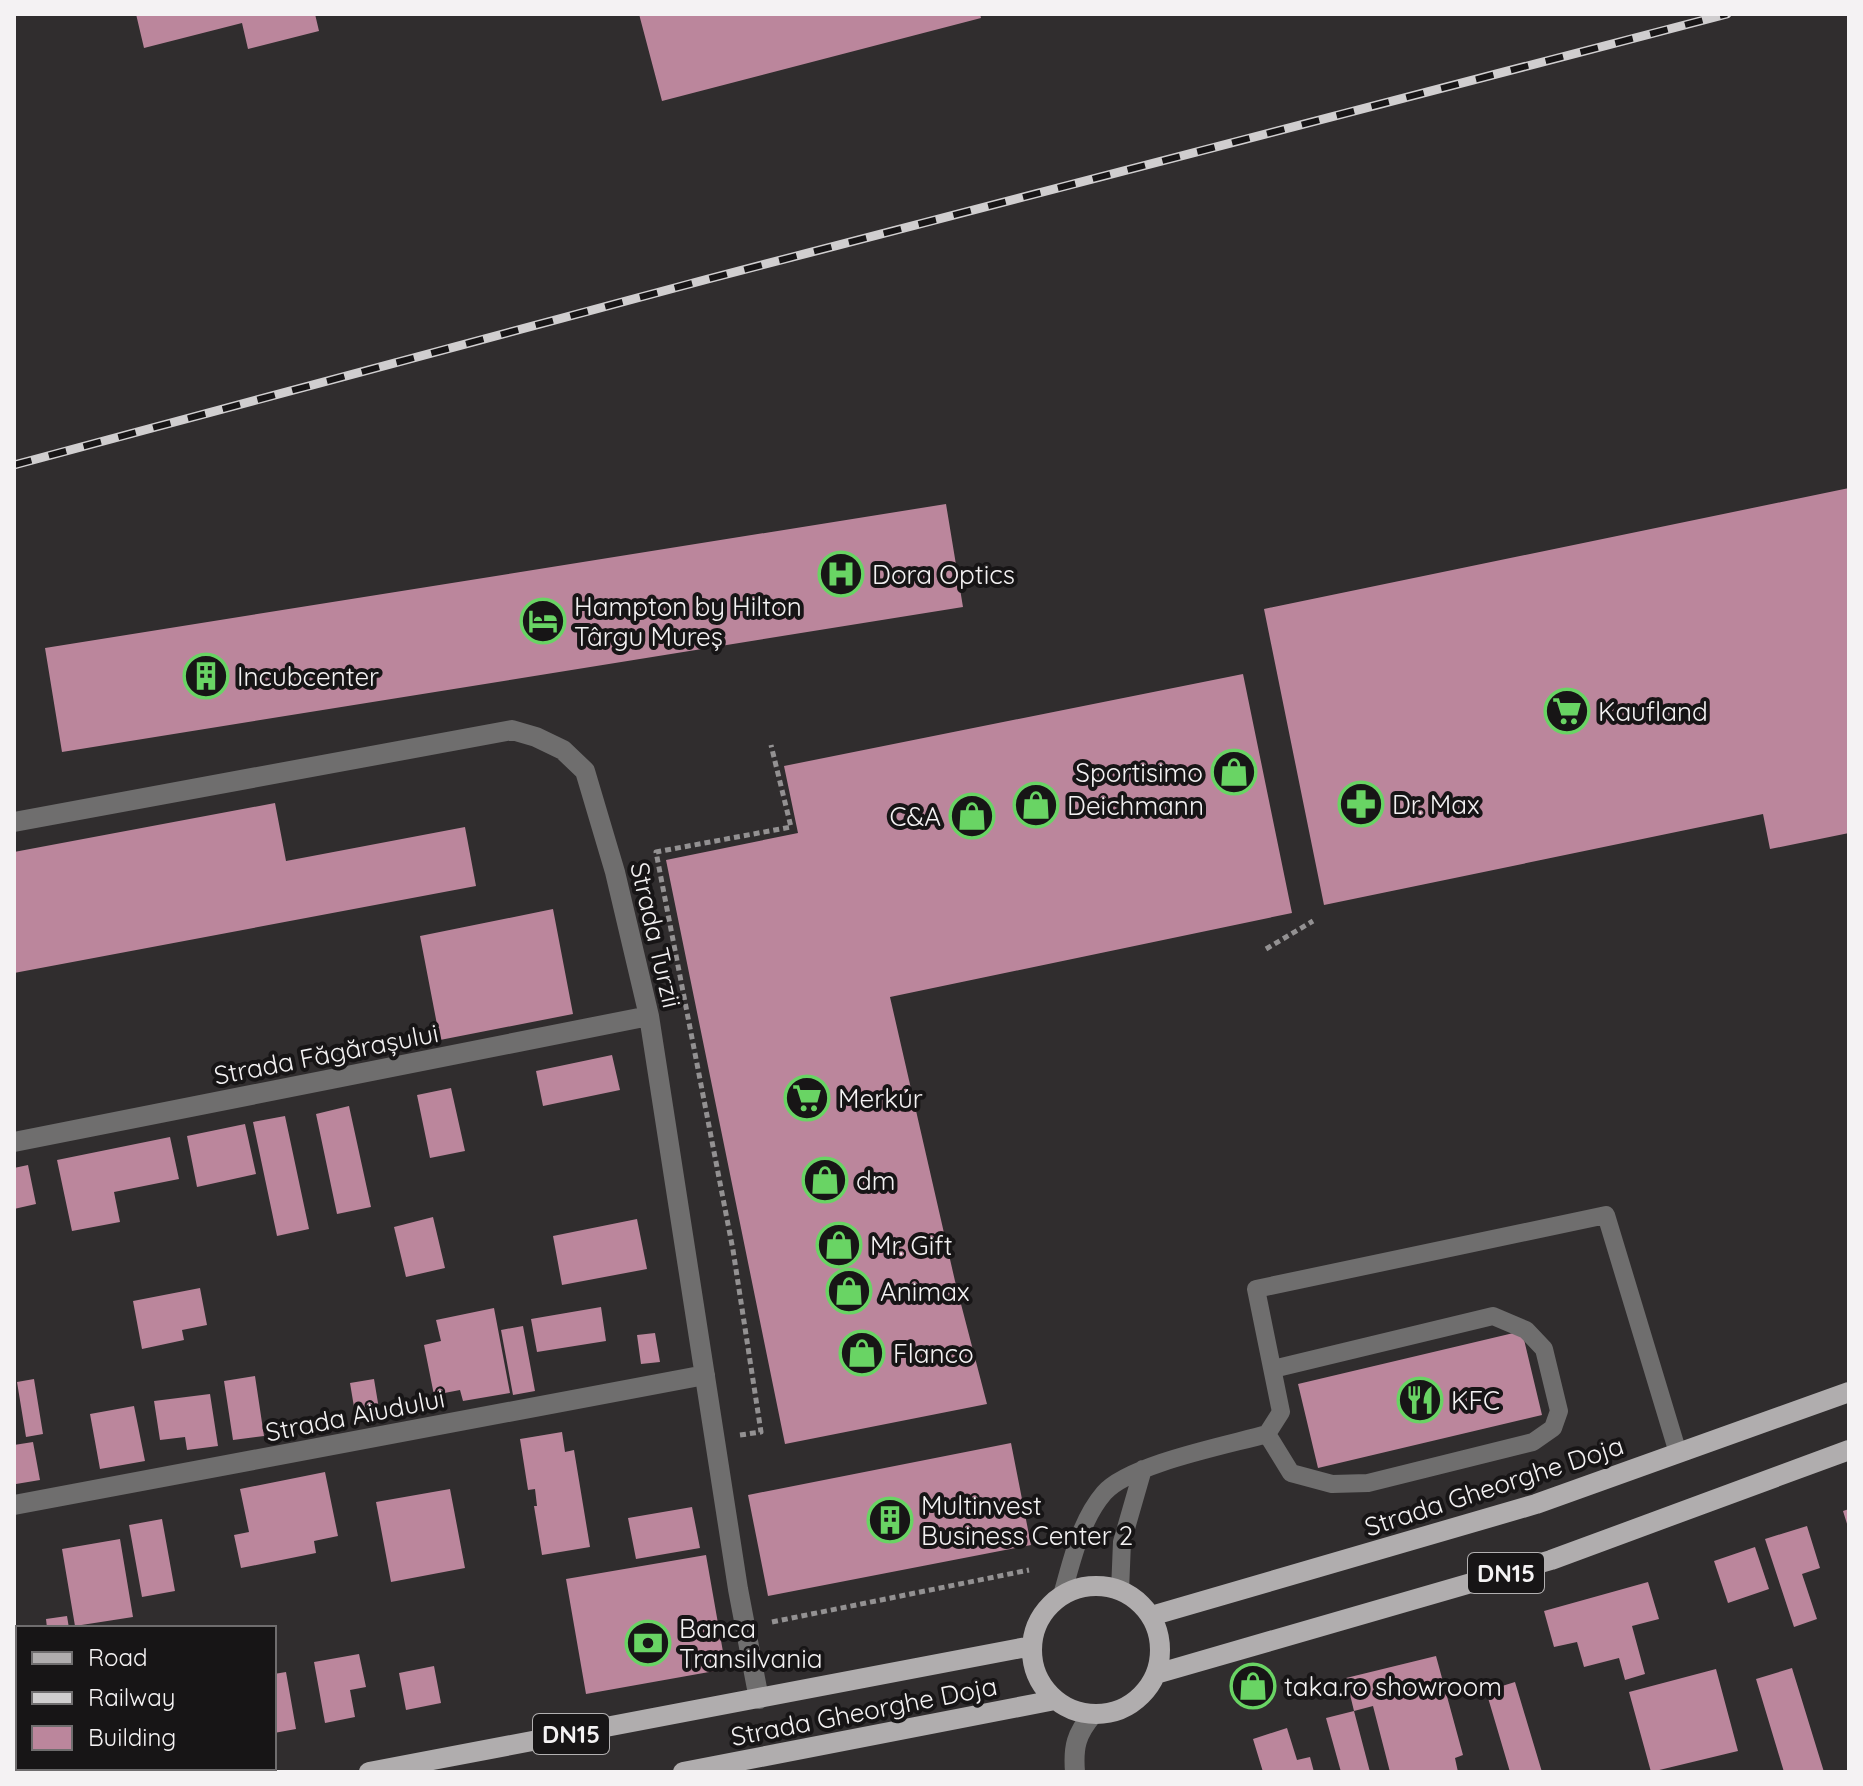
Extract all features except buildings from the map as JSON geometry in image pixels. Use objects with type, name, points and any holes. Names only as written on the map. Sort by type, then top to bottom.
[{"type":"main road","name":"Strada Gheorghe Doja","points":[[1151,1616],[1536,1504],[1849,1392]]},
{"type":"main road","name":"DN15","points":[[1156,1674],[1551,1560],[1849,1450]]},
{"type":"main road","points":[[1101,1586],[1120,1591],[1137,1601],[1151,1616],[1159,1634],[1161,1655],[1156,1674],[1146,1692],[1131,1705],[1112,1712],[1093,1714],[1073,1710],[1055,1700],[1042,1684],[1034,1666],[1032,1646],[1042,1617],[1062,1595],[1081,1588],[1101,1586]]},
{"type":"main road","name":"Strada Gheorghe Doja","points":[[379,1771],[1032,1646]]},
{"type":"main road","name":"Strada Gheorghe Doja","points":[[683,1772],[1055,1700]]},
{"type":"street","name":"Strada Turzii","points":[[14,821],[512,730],[563,750],[585,771],[615,872],[649,1016],[759,1699]]},
{"type":"street","name":"Strada Făgărașului","points":[[14,1142],[649,1016]]},
{"type":"street","name":"Strada Aiudului","points":[[14,1505],[705,1375]]},
{"type":"street","points":[[1075,1772],[1074,1752],[1078,1732],[1093,1714]]},
{"type":"lane","points":[[1062,1595],[1088,1517],[1106,1490],[1143,1469],[1267,1434],[1281,1412],[1256,1289],[1606,1215],[1678,1453]]},
{"type":"lane","points":[[1267,1434],[1291,1473],[1332,1484],[1368,1483],[1533,1442],[1553,1428],[1559,1411],[1544,1349],[1526,1330],[1493,1316],[1273,1369]]},
{"type":"lane","points":[[1120,1591],[1122,1542],[1143,1469]]},
{"type":"path","points":[[733,1436],[761,1432],[733,1250],[656,852],[791,827],[771,745]]},
{"type":"path","points":[[1266,949],[1313,921]]},
{"type":"path","points":[[762,1624],[1029,1570]]},
{"type":"railway","points":[[14,465],[708,279],[1727,14]]},
{"type":"place","name":"Dora Optics","points":[[841,574]]},
{"type":"place","name":"Hampton by Hilton Târgu Mureș","points":[[543,621]]},
{"type":"place","name":"Incubcenter","points":[[206,676]]},
{"type":"place","name":"Kaufland","points":[[1567,711]]},
{"type":"place","name":"Sportisimo","points":[[1234,772]]},
{"type":"place","name":"Dr. Max","points":[[1361,804]]},
{"type":"place","name":"Deichmann","points":[[1036,805]]},
{"type":"place","name":"C&A","points":[[972,816]]},
{"type":"place","name":"Merkúr","points":[[807,1098]]},
{"type":"place","name":"dm","points":[[825,1180]]},
{"type":"place","name":"Mr. Gift","points":[[839,1245]]},
{"type":"place","name":"Animax","points":[[849,1291]]},
{"type":"place","name":"Flanco","points":[[862,1353]]},
{"type":"place","name":"KFC","points":[[1420,1400]]},
{"type":"place","name":"Multinvest Business Center 2","points":[[890,1520]]},
{"type":"place","name":"Banca Transilvania","points":[[648,1643]]},
{"type":"place","name":"taka.ro showroom","points":[[1253,1686]]}]
